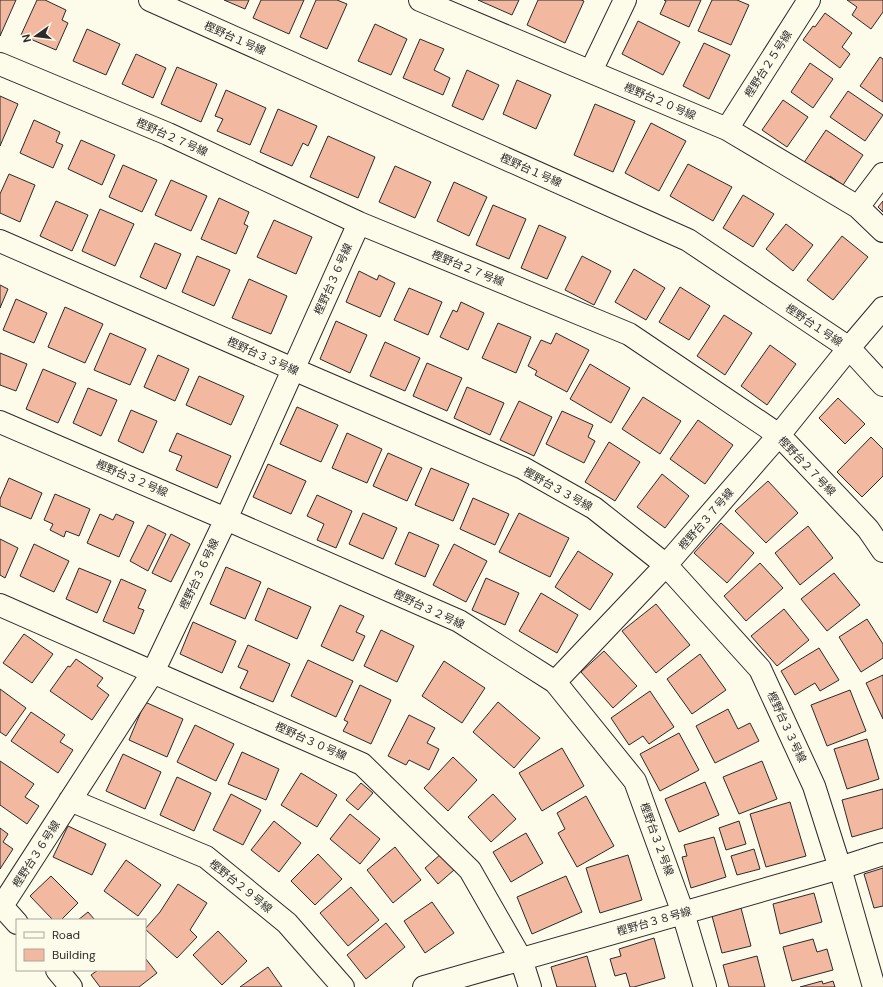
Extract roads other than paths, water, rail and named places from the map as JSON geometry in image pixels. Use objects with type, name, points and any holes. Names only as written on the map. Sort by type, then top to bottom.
[{"type":"street","name":"樫野台１号線","points":[[150,0],[688,240],[848,348],[883,385]]},
{"type":"street","points":[[591,71],[625,0]]},
{"type":"street","name":"樫野台２５号線","points":[[727,129],[810,0]]},
{"type":"street","name":"樫野台２０号線","points":[[434,3],[727,129],[858,207],[883,231]]},
{"type":"street","name":"樫野台２７号線","points":[[0,64],[168,134],[359,223],[629,334],[779,435],[868,529],[883,552]]},
{"type":"street","points":[[858,207],[883,174]]},
{"type":"street","name":"樫野台３６号線","points":[[1,906],[153,672],[226,518],[359,223]]},
{"type":"street","name":"樫野台３３号線","points":[[0,241],[523,468],[594,508],[666,565],[760,669],[814,786],[840,868],[874,987]]},
{"type":"street","name":"樫野台３７号線","points":[[555,682],[666,565],[779,435],[848,348],[883,308]]},
{"type":"street","name":"樫野台３２号線","points":[[0,422],[226,518],[459,621],[555,682],[635,781],[683,913],[706,987]]},
{"type":"street","name":"樫野台３０号線","points":[[0,605],[362,764],[470,870],[521,959],[530,987]]},
{"type":"street","name":"樫野台２９号線","points":[[70,800],[206,857],[287,923],[343,987]]},
{"type":"street","name":"樫野台３８号線","points":[[424,987],[840,868],[883,854]]},
{"type":"street","points":[[1,906],[16,922]]},
{"type":"street","points":[[58,971],[71,987]]}]
